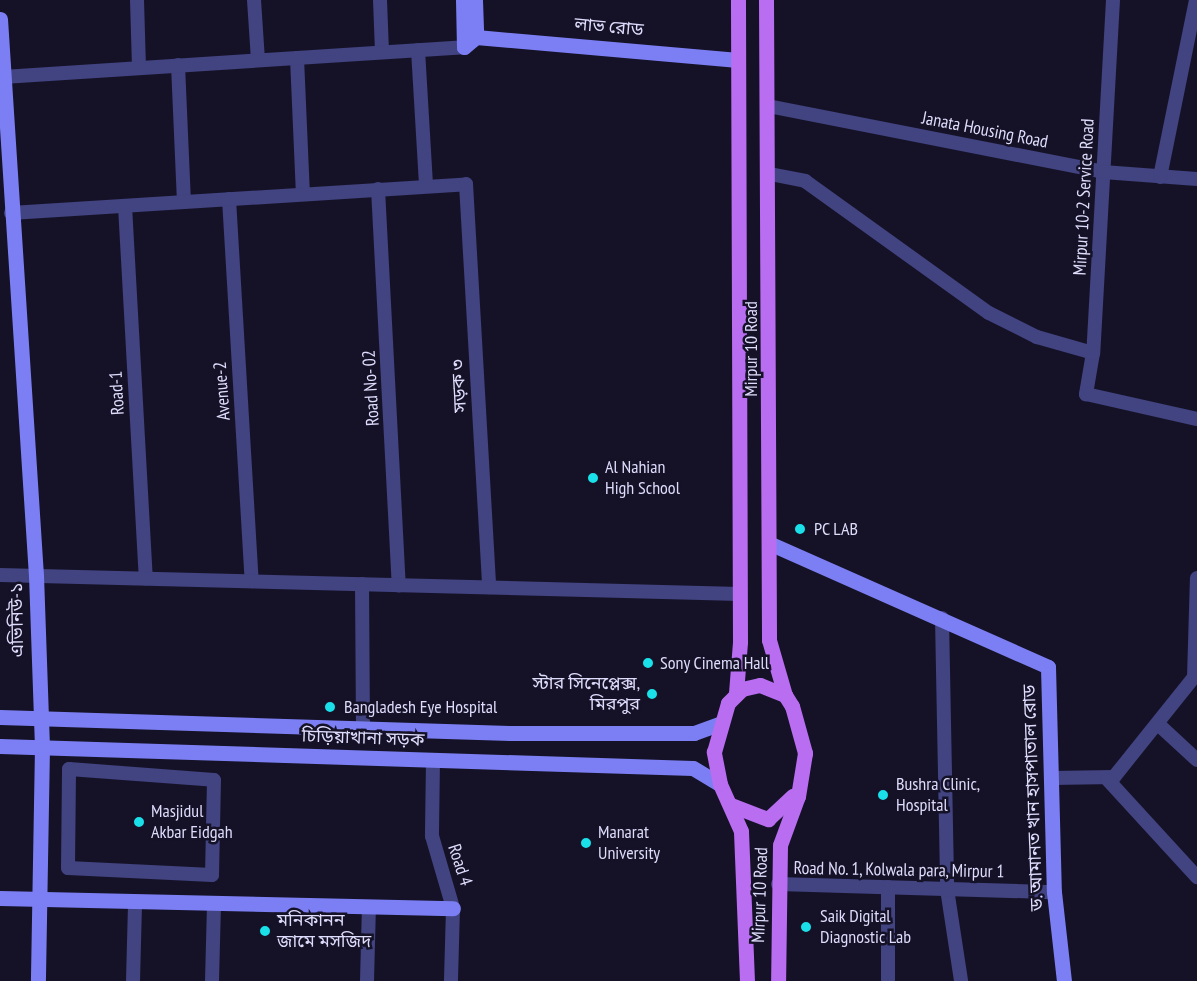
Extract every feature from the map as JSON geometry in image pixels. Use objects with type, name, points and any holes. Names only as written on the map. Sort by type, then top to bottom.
[{"type":"main road","name":"Mirpur 10 Road","points":[[736,693],[740,594],[738,0]]},
{"type":"main road","name":"Mirpur 10 Road","points":[[766,0],[770,174],[770,640],[785,695]]},
{"type":"main road","points":[[760,685],[785,695],[804,737],[802,780],[787,804],[768,819],[735,812],[720,784],[714,752],[719,724],[736,693],[760,685]]},
{"type":"main road","name":"Mirpur 10 Road","points":[[778,981],[780,845],[802,780]]},
{"type":"main road","name":"Mirpur 10 Road","points":[[735,812],[747,981]]},
{"type":"street","points":[[137,0],[140,68]]},
{"type":"street","points":[[254,0],[258,60]]},
{"type":"street","points":[[380,0],[382,52]]},
{"type":"street","points":[[463,0],[464,26],[470,42]]},
{"type":"street","points":[[470,42],[476,0]]},
{"type":"street","name":"Mirpur 10-2 Service Road","points":[[1113,0],[1093,353],[1086,394],[1197,419]]},
{"type":"street","points":[[1160,177],[1196,0]]},
{"type":"street","name":"এভিনিউ-১","points":[[0,19],[5,181],[11,213],[36,575],[39,718],[42,747],[38,981]]},
{"type":"street","points":[[3,77],[418,50],[470,42]]},
{"type":"street","name":"লাভ রোড","points":[[470,42],[738,60]]},
{"type":"street","points":[[11,213],[426,186],[418,50]]},
{"type":"street","points":[[297,58],[303,194]]},
{"type":"street","points":[[178,65],[184,202]]},
{"type":"street","name":"Janata Housing Road","points":[[768,106],[1103,172],[1197,179]]},
{"type":"street","points":[[770,174],[805,181],[989,313],[1037,337],[1093,353]]},
{"type":"street","name":"সড়ক ৩","points":[[426,186],[466,184],[489,587]]},
{"type":"street","name":"Road No- 02","points":[[378,189],[399,585]]},
{"type":"street","name":"Avenue-2","points":[[229,199],[252,581]]},
{"type":"street","name":"Road-1","points":[[125,206],[146,578]]},
{"type":"street","name":"ড. আমানত খান হাসপাতাল রোড","points":[[771,544],[1048,667],[1054,892],[1064,981]]},
{"type":"street","points":[[0,575],[740,594]]},
{"type":"street","points":[[1108,780],[1196,677],[1197,578]]},
{"type":"street","points":[[362,584],[363,727]]},
{"type":"street","points":[[942,618],[947,889],[961,981]]},
{"type":"street","name":"চিড়িয়াখানা সড়ক","points":[[0,717],[694,733],[719,724]]},
{"type":"street","points":[[1158,724],[1197,760]]},
{"type":"street","name":"চিড়িয়াখানা সড়ক","points":[[0,746],[693,768],[720,784]]},
{"type":"street","name":"Road 4","points":[[433,760],[432,836],[453,909],[451,981]]},
{"type":"street","points":[[69,769],[214,780],[212,875],[68,868],[69,769]]},
{"type":"street","points":[[1052,778],[1108,780],[1197,878]]},
{"type":"street","name":"Road No. 1, Kolwala para, Mirpur 1","points":[[778,885],[1054,892]]},
{"type":"street","points":[[888,887],[888,981]]},
{"type":"street","points":[[0,898],[453,909]]},
{"type":"street","points":[[133,981],[135,902]]},
{"type":"street","points":[[212,981],[214,904]]},
{"type":"street","points":[[367,981],[369,907]]},
{"type":"place","name":"Al Nahian High School","points":[[593,478]]},
{"type":"place","name":"PC LAB","points":[[800,529]]},
{"type":"place","name":"Sony Cinema Hall","points":[[648,663]]},
{"type":"place","name":"স্টার সিনেপ্লেক্স, মিরপুর","points":[[652,694]]},
{"type":"place","name":"Bangladesh Eye Hospital","points":[[330,707]]},
{"type":"place","name":"Bushra Clinic, Hospital","points":[[883,795]]},
{"type":"place","name":"Masjidul Akbar Eidgah","points":[[139,822]]},
{"type":"place","name":"Manarat University","points":[[586,843]]},
{"type":"place","name":"Saik Digital Diagnostic Lab","points":[[806,927]]},
{"type":"place","name":"মনিকানন জামে মসজিদ","points":[[265,931]]}]
